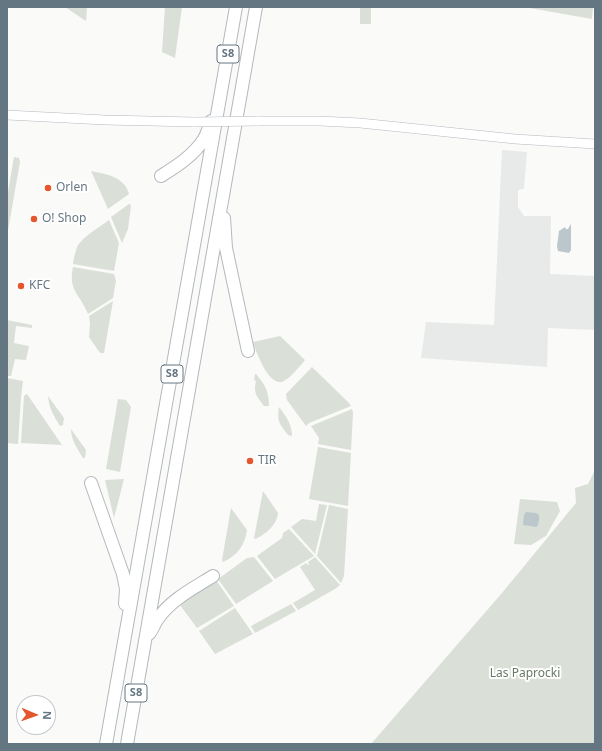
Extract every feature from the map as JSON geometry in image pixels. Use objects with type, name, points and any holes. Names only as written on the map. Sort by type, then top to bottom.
[{"type":"highway","name":"S8","points":[[106,744],[236,7]]},
{"type":"highway","name":"S8","points":[[127,744],[256,7]]},
{"type":"highway","points":[[161,176],[190,156],[197,148],[204,138],[220,102]]},
{"type":"highway","points":[[223,195],[226,248],[248,351]]},
{"type":"highway","points":[[91,483],[124,574],[126,589],[124,646]]},
{"type":"highway","points":[[145,642],[158,619],[171,604],[213,576]]},
{"type":"street","points":[[7,115],[105,120],[195,122],[320,121],[515,139],[595,144]]},
{"type":"shaded area","points":[[502,150],[527,152],[524,189],[518,190],[518,207],[524,216],[551,216],[550,274],[595,276],[595,330],[548,328],[547,367],[421,358],[426,322],[494,325]]},
{"type":"shaded area","points":[[571,224],[571,250],[569,253],[558,251],[557,246],[559,231],[565,227],[568,229]]},
{"type":"shaded area","points":[[526,512],[536,513],[539,515],[537,527],[523,525],[524,515]]},
{"type":"green space","points":[[65,7],[87,7],[86,21]]},
{"type":"green space","points":[[165,7],[182,7],[175,58],[162,52]]},
{"type":"green space","points":[[360,7],[371,7],[371,24],[360,24]]},
{"type":"green space","points":[[524,7],[593,7],[592,19]]},
{"type":"green space","points":[[14,157],[19,158],[20,162],[7,236],[7,198]]},
{"type":"green space","points":[[91,171],[109,175],[119,180],[127,188],[129,194],[108,209]]},
{"type":"green space","points":[[129,204],[131,206],[128,229],[122,243],[111,217]]},
{"type":"green space","points":[[109,220],[119,243],[114,271],[73,264],[78,245],[88,235]]},
{"type":"green space","points":[[73,267],[114,274],[116,281],[113,298],[88,314],[73,287]]},
{"type":"green space","points":[[113,301],[104,353],[100,353],[89,337],[89,316]]},
{"type":"green space","points":[[7,320],[32,325],[32,328],[16,326],[14,343],[29,346],[26,360],[15,359],[11,376],[7,376]]},
{"type":"green space","points":[[280,336],[305,360],[290,376],[281,382],[276,381],[267,373],[253,342]]},
{"type":"green space","points":[[312,367],[351,406],[309,423],[306,426],[287,400],[286,394]]},
{"type":"green space","points":[[255,374],[266,388],[269,406],[264,406],[256,395],[256,381],[254,380]]},
{"type":"green space","points":[[7,378],[23,381],[18,444],[7,443]]},
{"type":"green space","points":[[27,394],[62,445],[21,443],[24,396]]},
{"type":"green space","points":[[48,396],[64,418],[63,425],[60,426],[54,416],[49,405]]},
{"type":"green space","points":[[118,399],[126,400],[131,407],[120,472],[106,469]]},
{"type":"green space","points":[[279,407],[290,424],[292,436],[288,435],[279,422]]},
{"type":"green space","points":[[352,409],[351,450],[318,444],[319,438],[311,426]]},
{"type":"green space","points":[[71,429],[86,450],[85,458],[83,458],[75,444]]},
{"type":"green space","points":[[318,447],[351,453],[348,506],[309,499]]},
{"type":"green space","name":"Las Paprocki","points":[[595,470],[595,744],[371,744],[502,593],[576,503],[575,488],[588,484]]},
{"type":"green space","points":[[124,479],[114,518],[105,480]]},
{"type":"green space","points":[[263,491],[278,513],[275,522],[270,529],[255,539],[254,538]]},
{"type":"green space","points":[[520,499],[557,502],[560,511],[546,536],[531,545],[514,544]]},
{"type":"green space","points":[[319,504],[327,505],[315,554],[291,527],[302,519],[316,521]]},
{"type":"green space","points":[[329,505],[348,509],[344,576],[341,583],[317,556]]},
{"type":"green space","points":[[231,508],[247,530],[240,549],[232,557],[223,562],[222,560]]},
{"type":"green space","points":[[289,529],[314,556],[275,579],[257,556],[282,538],[283,533]]},
{"type":"green space","points":[[254,557],[273,581],[236,604],[218,579],[247,558]]},
{"type":"green space","points":[[315,557],[340,585],[298,610],[293,603],[315,590],[300,567],[306,563],[309,565],[308,562]]},
{"type":"green space","points":[[216,580],[234,606],[197,628],[180,605]]},
{"type":"green space","points":[[291,604],[296,611],[255,633],[251,626]]},
{"type":"green space","points":[[235,608],[253,634],[215,654],[199,631]]},
{"type":"place","name":"Orlen","points":[[48,188]]},
{"type":"place","name":"O! Shop","points":[[34,219]]},
{"type":"place","name":"KFC","points":[[21,286]]},
{"type":"place","name":"TIR","points":[[250,461]]}]
